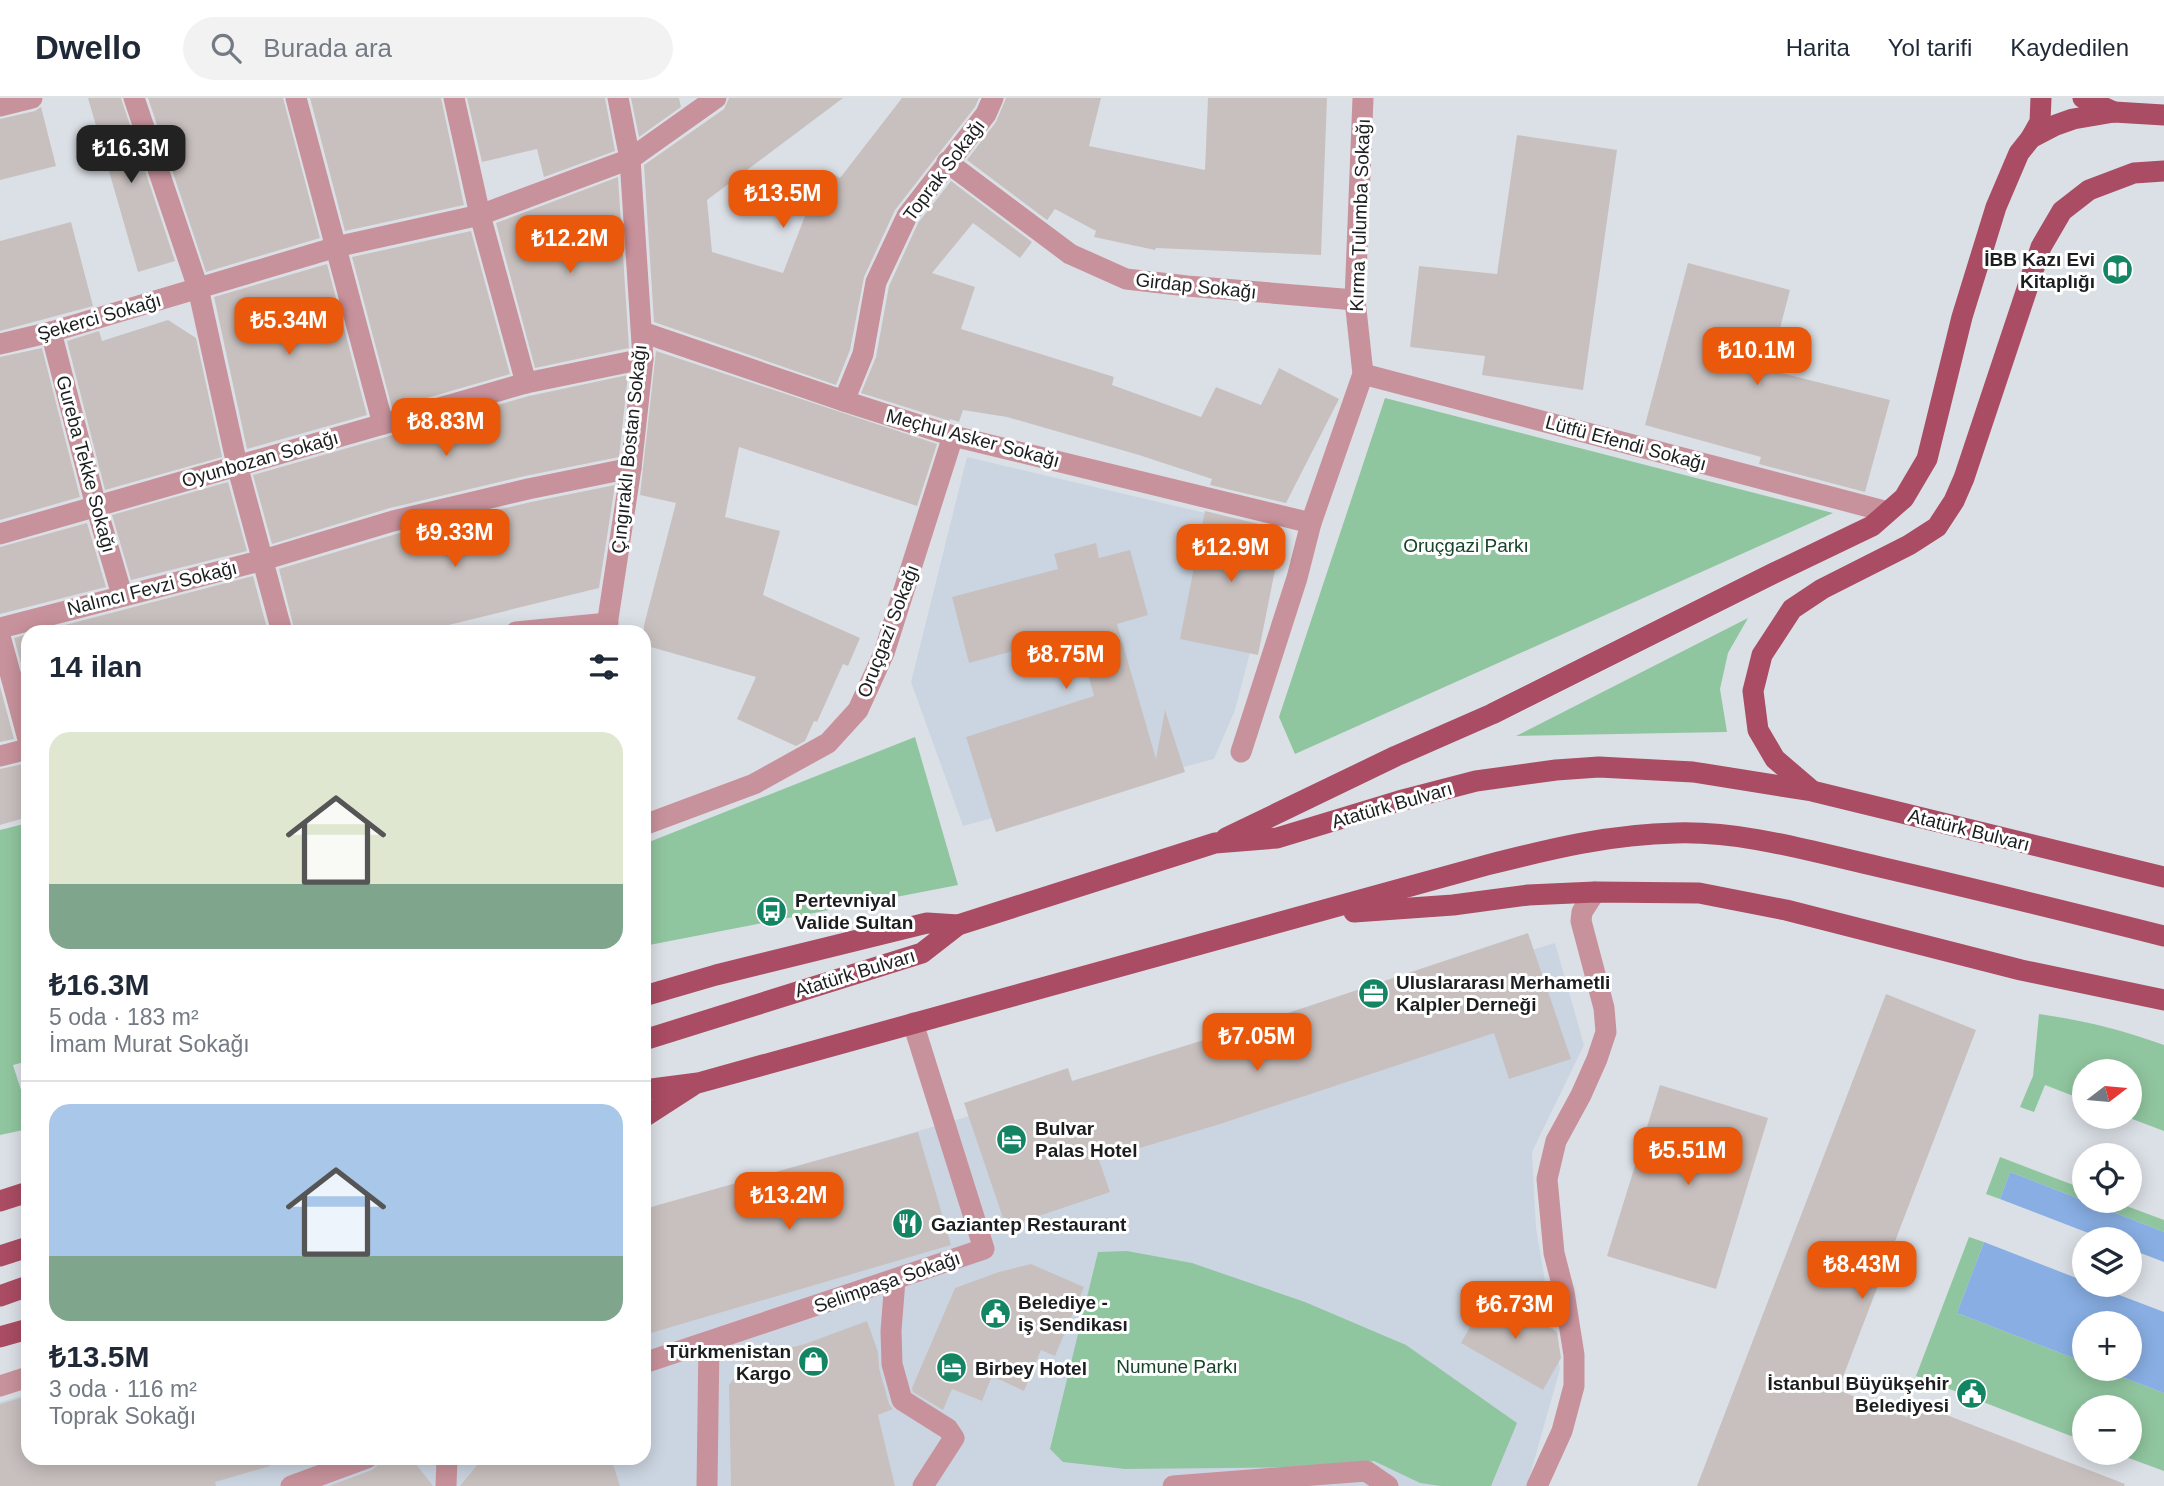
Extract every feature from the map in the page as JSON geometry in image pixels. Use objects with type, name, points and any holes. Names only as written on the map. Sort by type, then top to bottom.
[{"type":"main road","points":[[1215,843],[1396,756],[1492,714],[1872,526],[1905,498],[1927,459],[1962,317],[1996,207],[2019,153],[2040,122],[2041,98]]},
{"type":"main road","points":[[2083,98],[2113,112]]},
{"type":"main road","points":[[2031,138],[2073,119],[2113,112],[2164,115]]},
{"type":"main road","points":[[1812,791],[1775,759],[1758,730],[1753,691],[1762,655],[1792,609],[1822,589],[1909,545],[1937,527],[1954,501],[1964,478],[2041,247],[2062,211],[2090,190],[2134,173],[2164,171]]},
{"type":"main road","name":"Atatürk Bulvarı","points":[[651,1038],[922,953],[958,925],[1215,843],[1277,838],[1476,781],[1556,770],[1599,767],[1693,772],[1812,791],[2164,877]]},
{"type":"main road","points":[[651,1089],[698,1083],[1568,844],[1620,836],[1678,833],[1735,836],[1785,844],[2164,936]]},
{"type":"main road","points":[[1310,914],[1453,905],[1528,895],[1595,892],[1699,893],[1786,910],[2021,970],[2164,1000]]},
{"type":"main road","points":[[651,994],[716,975],[927,923],[958,925]]},
{"type":"main road","points":[[651,1113],[698,1083]]},
{"type":"main road","points":[[0,1200],[21,1194]]},
{"type":"main road","points":[[0,1256],[21,1249]]},
{"type":"main road","points":[[0,1296],[21,1288]]},
{"type":"main road","points":[[0,1337],[21,1331]]},
{"type":"street","points":[[0,106],[32,98]]},
{"type":"street","points":[[134,98],[198,288],[237,464],[280,625]]},
{"type":"street","points":[[296,98],[383,424]]},
{"type":"street","points":[[454,98],[480,215],[526,383]]},
{"type":"street","name":"Çıngıraklı Bostan Sokağı","points":[[607,625],[631,468],[643,359],[630,159],[618,98]]},
{"type":"street","name":"Şekerci Sokağı","points":[[0,344],[51,332],[335,247],[480,215],[630,159],[716,98]]},
{"type":"street","name":"Toprak Sokağı","points":[[844,401],[863,354],[876,282],[907,216],[986,114],[993,98]]},
{"type":"street","name":"Kırma Tulumba Sokağı","points":[[1363,98],[1355,300],[1363,374]]},
{"type":"street","name":"Girdap Sokağı","points":[[947,162],[1070,254],[1126,279],[1355,300]]},
{"type":"street","name":"Gureba Tekke Sokağı","points":[[51,332],[122,595]]},
{"type":"street","name":"Meçhul Asker Sokağı","points":[[642,332],[953,436],[1311,523]]},
{"type":"street","name":"Oyunbozan Sokağı","points":[[0,534],[526,383],[643,359]]},
{"type":"street","points":[[1241,752],[1297,578],[1311,523],[1363,374]]},
{"type":"street","name":"Lütfü Efendi Sokağı","points":[[1363,374],[1888,512]]},
{"type":"street","name":"Oruçgazi Sokağı","points":[[651,822],[754,784],[828,743],[858,710],[884,653],[953,436]]},
{"type":"street","name":"Nalıncı Fevzi Sokağı","points":[[0,628],[263,560],[394,521],[631,468]]},
{"type":"street","points":[[0,636],[21,713]]},
{"type":"street","points":[[0,756],[21,751]]},
{"type":"street","points":[[1537,1486],[1562,1431],[1574,1386],[1574,1355],[1564,1292],[1554,1253],[1547,1179],[1556,1141],[1587,1083],[1606,1032],[1604,1008],[1581,921],[1582,912],[1595,892]]},
{"type":"street","name":"Selimpaşa Sokağı","points":[[651,1361],[984,1249],[913,1023]]},
{"type":"street","points":[[895,1280],[891,1331],[892,1364],[902,1400],[948,1429],[954,1438],[923,1486]]},
{"type":"street","points":[[707,1486],[709,1342]]},
{"type":"street","points":[[0,1386],[21,1379]]},
{"type":"street","points":[[291,1486],[348,1465]]},
{"type":"street","points":[[446,1486],[447,1465]]},
{"type":"street","points":[[1173,1486],[1366,1471],[1388,1486]]},
{"type":"shaded area","points":[[967,457],[1282,531],[1235,710],[1214,759],[963,826],[911,682]]},
{"type":"shaded area","points":[[1555,943],[1584,1045],[1532,1152],[1536,1228],[1560,1369],[1527,1486],[0,1486],[0,1402],[21,1396],[21,1465],[651,1465],[651,1210]]},
{"type":"green space","name":"Oruçgazi Parkı","points":[[1385,398],[1833,513],[1295,754],[1279,717]]},
{"type":"green space","points":[[1748,618],[1728,653],[1720,689],[1727,732],[1516,736]]},
{"type":"green space","points":[[915,737],[958,885],[651,945],[651,841]]},
{"type":"green space","points":[[21,825],[21,1063],[13,1065],[21,1090],[21,1130],[0,1135],[0,830]]},
{"type":"green space","points":[[2039,1014],[2102,1026],[2164,1045],[2164,1131],[2142,1123],[2142,1059],[2072,1059],[2072,1095],[2045,1085],[2034,1112],[2020,1107],[2033,1076]]},
{"type":"green space","points":[[2000,1157],[2072,1184],[2072,1196],[2010,1172],[2000,1199],[1986,1194]]},
{"type":"green space","points":[[2142,1212],[2164,1220],[2164,1232],[2115,1213]]},
{"type":"green space","points":[[1969,1237],[1984,1242],[1957,1313],[2072,1357],[2072,1381],[2132,1381],[2164,1393],[2164,1471],[2142,1463],[2142,1395],[2072,1395],[2072,1436],[1916,1376]]},
{"type":"green space","name":"Numune Parkı","points":[[1127,1251],[1192,1263],[1305,1302],[1406,1345],[1517,1423],[1491,1486],[1441,1486],[1420,1483],[1374,1461],[1318,1467],[1125,1469],[1063,1462],[1050,1449],[1098,1252]]},
{"type":"water","points":[[2010,1172],[2072,1196],[2072,1213],[2115,1213],[2164,1232],[2164,1262],[2142,1254],[2142,1227],[2073,1227],[2000,1199]]},
{"type":"water","points":[[1984,1242],[2072,1276],[2072,1297],[2125,1297],[2164,1312],[2164,1393],[2132,1381],[2142,1381],[2142,1311],[2072,1311],[2072,1357],[1957,1313]]},
{"type":"building","points":[[88,98],[121,98],[175,261],[138,272]]},
{"type":"building","points":[[148,98],[283,98],[320,238],[206,272]]},
{"type":"building","points":[[310,98],[441,98],[464,205],[345,231]]},
{"type":"building","points":[[467,98],[605,98],[615,151],[544,177],[537,149],[482,162]]},
{"type":"building","points":[[631,98],[679,98],[681,107],[639,137]]},
{"type":"building","points":[[729,98],[843,98],[707,200],[712,252],[783,273],[805,216],[802,214],[829,171],[840,178],[902,98],[979,98],[975,107],[895,210],[864,277],[850,350],[836,385],[654,322],[644,165],[724,109]]},
{"type":"building","points":[[1006,98],[1101,98],[1089,146],[1205,170],[1208,98],[1327,98],[1321,255],[1155,250],[1094,237],[1096,231],[1055,209],[1047,220],[967,160],[996,122]]},
{"type":"building","points":[[41,107],[56,166],[0,180],[0,119],[35,111]]},
{"type":"building","points":[[1517,135],[1617,150],[1583,390],[1482,375],[1485,356],[1410,347],[1419,266],[1497,274]]},
{"type":"building","points":[[618,177],[629,348],[535,368],[496,223]]},
{"type":"building","points":[[951,181],[1032,242],[1020,258],[973,223],[932,273],[975,287],[961,329],[1114,377],[1112,385],[1201,417],[1216,387],[1261,405],[1279,368],[1339,399],[1286,503],[1210,485],[1212,479],[1007,417],[963,410],[959,422],[950,421],[861,393],[876,357],[889,286],[918,223]]},
{"type":"building","points":[[71,222],[93,306],[0,331],[0,241]]},
{"type":"building","points":[[471,231],[510,374],[392,408],[352,257]]},
{"type":"building","points":[[1688,263],[1790,290],[1769,370],[1890,400],[1865,492],[1759,464],[1761,457],[1645,425]]},
{"type":"building","points":[[327,264],[367,415],[247,449],[214,297]]},
{"type":"building","points":[[168,320],[196,338],[222,457],[105,490],[67,341],[99,331],[102,341]]},
{"type":"building","points":[[42,348],[80,497],[0,520],[0,357]]},
{"type":"building","points":[[656,351],[937,444],[917,506],[739,447],[725,517],[780,531],[763,595],[860,638],[848,666],[843,664],[817,722],[814,721],[805,741],[796,746],[737,719],[756,677],[651,647],[651,625],[644,625],[676,503],[640,495]]},
{"type":"building","points":[[628,375],[619,457],[390,508],[272,544],[253,475],[529,396]]},
{"type":"building","points":[[228,482],[247,551],[131,580],[112,515]]},
{"type":"building","points":[[615,485],[599,588],[448,625],[293,625],[279,569],[396,534]]},
{"type":"building","points":[[1205,511],[1283,530],[1258,655],[1180,639]]},
{"type":"building","points":[[87,523],[106,587],[0,614],[0,547]]},
{"type":"building","points":[[1096,543],[1099,558],[1130,550],[1148,615],[1117,624],[1156,759],[1165,710],[1185,772],[996,832],[966,737],[1094,696],[1077,634],[969,663],[952,597],[1058,569],[1054,554]]},
{"type":"building","points":[[253,576],[266,625],[65,625]]},
{"type":"building","points":[[21,636],[21,664],[14,638]]},
{"type":"building","points":[[0,686],[14,739],[0,742]]},
{"type":"building","points":[[21,764],[21,819],[0,825],[0,769]]},
{"type":"building","points":[[1528,933],[1571,1059],[1509,1079],[1494,1033],[1217,1125],[1099,1160],[1110,1192],[1006,1227],[964,1103],[1068,1068],[1072,1081],[1255,1024]]},
{"type":"building","points":[[1886,994],[1976,1030],[1838,1390],[1907,1417],[1913,1402],[2125,1484],[2124,1486],[1697,1486]]},
{"type":"building","points":[[1660,1085],[1768,1118],[1716,1289],[1607,1256]]},
{"type":"building","points":[[918,1132],[951,1245],[651,1333],[651,1207]]},
{"type":"building","points":[[1031,1264],[1084,1287],[1055,1356],[1041,1350],[1024,1391],[992,1376],[982,1401],[952,1389],[943,1410],[913,1392],[912,1388],[955,1288]]},
{"type":"building","points":[[1489,1293],[1557,1332],[1561,1358],[1543,1390],[1461,1343]]},
{"type":"building","points":[[867,1321],[878,1352],[879,1368],[889,1404],[893,1409],[878,1415],[895,1486],[731,1486],[729,1385],[749,1358],[805,1344]]},
{"type":"building","points":[[21,1398],[21,1465],[270,1466],[215,1482],[216,1486],[0,1486],[0,1404]]},
{"type":"building","points":[[416,1465],[433,1486],[329,1486],[377,1466]]},
{"type":"building","points":[[477,1465],[613,1465],[620,1486],[460,1486]]},
{"type":"place","name":"İBB Kazı Evi Kitaplığı","points":[[2118,270]]},
{"type":"place","name":"Pertevniyal Valide Sultan","points":[[772,911]]},
{"type":"place","name":"Uluslararası Merhametli Kalpler Derneği","points":[[1373,993]]},
{"type":"place","name":"Bulvar Palas Hotel","points":[[1012,1139]]},
{"type":"place","name":"Gaziantep Restaurant","points":[[908,1224]]},
{"type":"place","name":"Belediye - iş Sendikası","points":[[995,1313]]},
{"type":"place","name":"Türkmenistan Kargo","points":[[814,1362]]},
{"type":"place","name":"Birbey Hotel","points":[[952,1368]]},
{"type":"place","name":"İstanbul Büyükşehir Belediyesi","points":[[1972,1394]]}]
